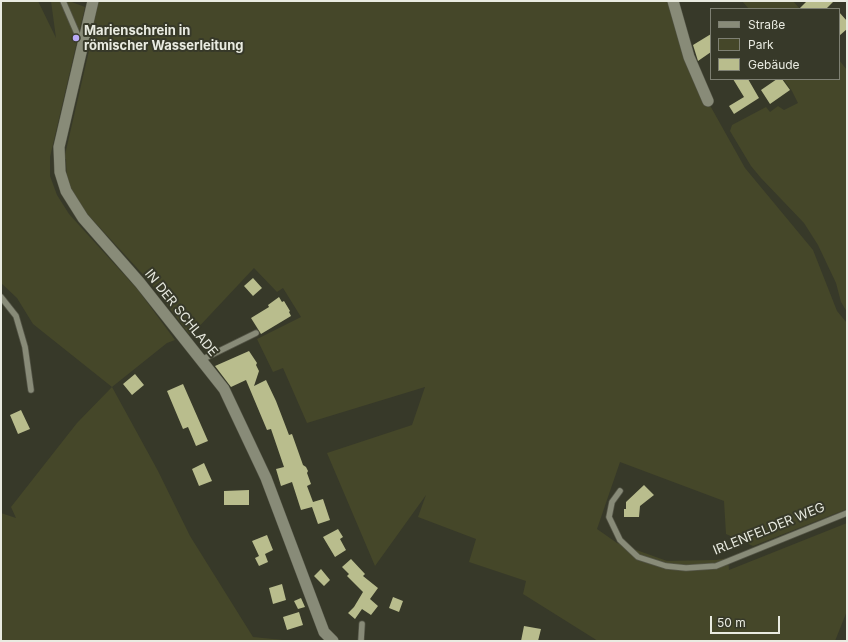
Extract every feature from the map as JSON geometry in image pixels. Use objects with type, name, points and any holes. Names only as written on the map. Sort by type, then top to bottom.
[{"type":"street","name":"IN DER SCHLADE","points":[[93,1],[60,148],[60,172],[66,192],[83,218],[140,282],[224,389],[269,485],[324,632],[333,641]]},
{"type":"street","points":[[673,1],[689,57],[708,101]]},
{"type":"lane","points":[[62,1],[83,47]]},
{"type":"lane","points":[[1,297],[16,316],[25,347],[31,390]]},
{"type":"lane","points":[[201,360],[256,332]]},
{"type":"lane","name":"IRLENFELDER WEG","points":[[620,491],[612,502],[609,517],[620,540],[638,557],[666,566],[686,568],[716,566],[847,513]]},
{"type":"lane","points":[[361,641],[362,624]]},
{"type":"green space","points":[[1,1],[38,1],[56,38],[51,1],[69,1],[85,7],[50,157],[50,176],[57,195],[69,214],[138,290],[175,340],[167,343],[112,387],[33,324],[17,298],[1,283]]},
{"type":"green space","points":[[96,1],[671,1],[698,84],[745,168],[813,250],[837,311],[847,323],[847,509],[753,546],[726,534],[724,501],[620,462],[597,529],[617,543],[667,561],[716,560],[728,558],[729,570],[847,523],[847,611],[835,641],[598,641],[523,594],[526,581],[469,562],[476,539],[418,517],[426,495],[375,566],[327,453],[412,425],[425,387],[307,423],[283,368],[273,372],[257,339],[301,317],[283,288],[277,292],[254,268],[194,332],[189,334],[149,281],[79,205],[67,183],[66,159],[64,159],[91,42]]},
{"type":"green space","points":[[742,1],[793,1],[799,8],[748,8]]},
{"type":"green space","points":[[840,61],[847,70],[847,312],[841,302],[836,283],[818,245],[804,223],[751,166],[730,131],[732,125],[766,107],[770,112],[778,106],[784,110],[798,103],[792,91],[784,80],[840,80]]},
{"type":"green space","points":[[112,387],[158,471],[190,536],[253,637],[293,641],[1,641],[1,513],[16,518],[11,507],[77,423]]},
{"type":"building","points":[[807,1],[834,1],[827,8],[800,8]]},
{"type":"building","points":[[840,13],[847,21],[847,29],[840,35]]},
{"type":"building","points":[[710,35],[710,53],[698,61],[693,45]]},
{"type":"building","points":[[734,80],[749,80],[759,98],[734,114],[729,106],[744,97]]},
{"type":"building","points":[[776,80],[783,80],[790,90],[770,104],[761,90]]},
{"type":"building","points":[[253,278],[262,288],[253,296],[244,286]]},
{"type":"building","points":[[279,297],[282,302],[284,301],[290,311],[291,316],[261,334],[251,318],[269,307],[268,305]]},
{"type":"building","points":[[249,351],[257,363],[256,365],[259,371],[254,386],[266,380],[289,435],[292,434],[303,465],[308,471],[307,473],[311,484],[307,486],[313,502],[323,499],[330,520],[318,524],[312,507],[301,510],[292,482],[281,486],[276,469],[284,467],[271,429],[267,430],[246,380],[231,387],[215,366]]},
{"type":"building","points":[[135,374],[144,385],[132,395],[123,384]]},
{"type":"building","points":[[183,384],[208,441],[196,446],[188,427],[183,429],[167,391]]},
{"type":"building","points":[[21,410],[30,429],[18,434],[10,415]]},
{"type":"building","points":[[204,463],[212,481],[199,486],[192,469]]},
{"type":"building","points":[[644,485],[654,495],[640,506],[639,517],[624,517],[626,502]]},
{"type":"building","points":[[249,490],[249,505],[224,505],[224,491]]},
{"type":"building","points":[[338,529],[343,537],[340,539],[346,550],[335,557],[323,537]]},
{"type":"building","points":[[267,535],[273,550],[265,554],[268,562],[259,566],[255,558],[259,556],[252,541]]},
{"type":"building","points":[[351,559],[365,574],[363,576],[378,588],[370,599],[378,606],[371,615],[362,609],[355,619],[348,613],[354,607],[363,592],[347,576],[349,574],[342,567]]},
{"type":"building","points":[[321,569],[330,580],[324,586],[314,576]]},
{"type":"building","points":[[282,584],[286,600],[273,604],[269,588]]},
{"type":"building","points":[[393,597],[403,601],[399,612],[389,608]]},
{"type":"building","points":[[301,598],[305,607],[298,609],[294,601]]},
{"type":"building","points":[[299,612],[303,625],[287,630],[283,617]]},
{"type":"building","points":[[524,626],[541,629],[538,641],[521,641]]},
{"type":"place","name":"Marienschrein in römischer Wasserleitung","points":[[76,38]]}]
